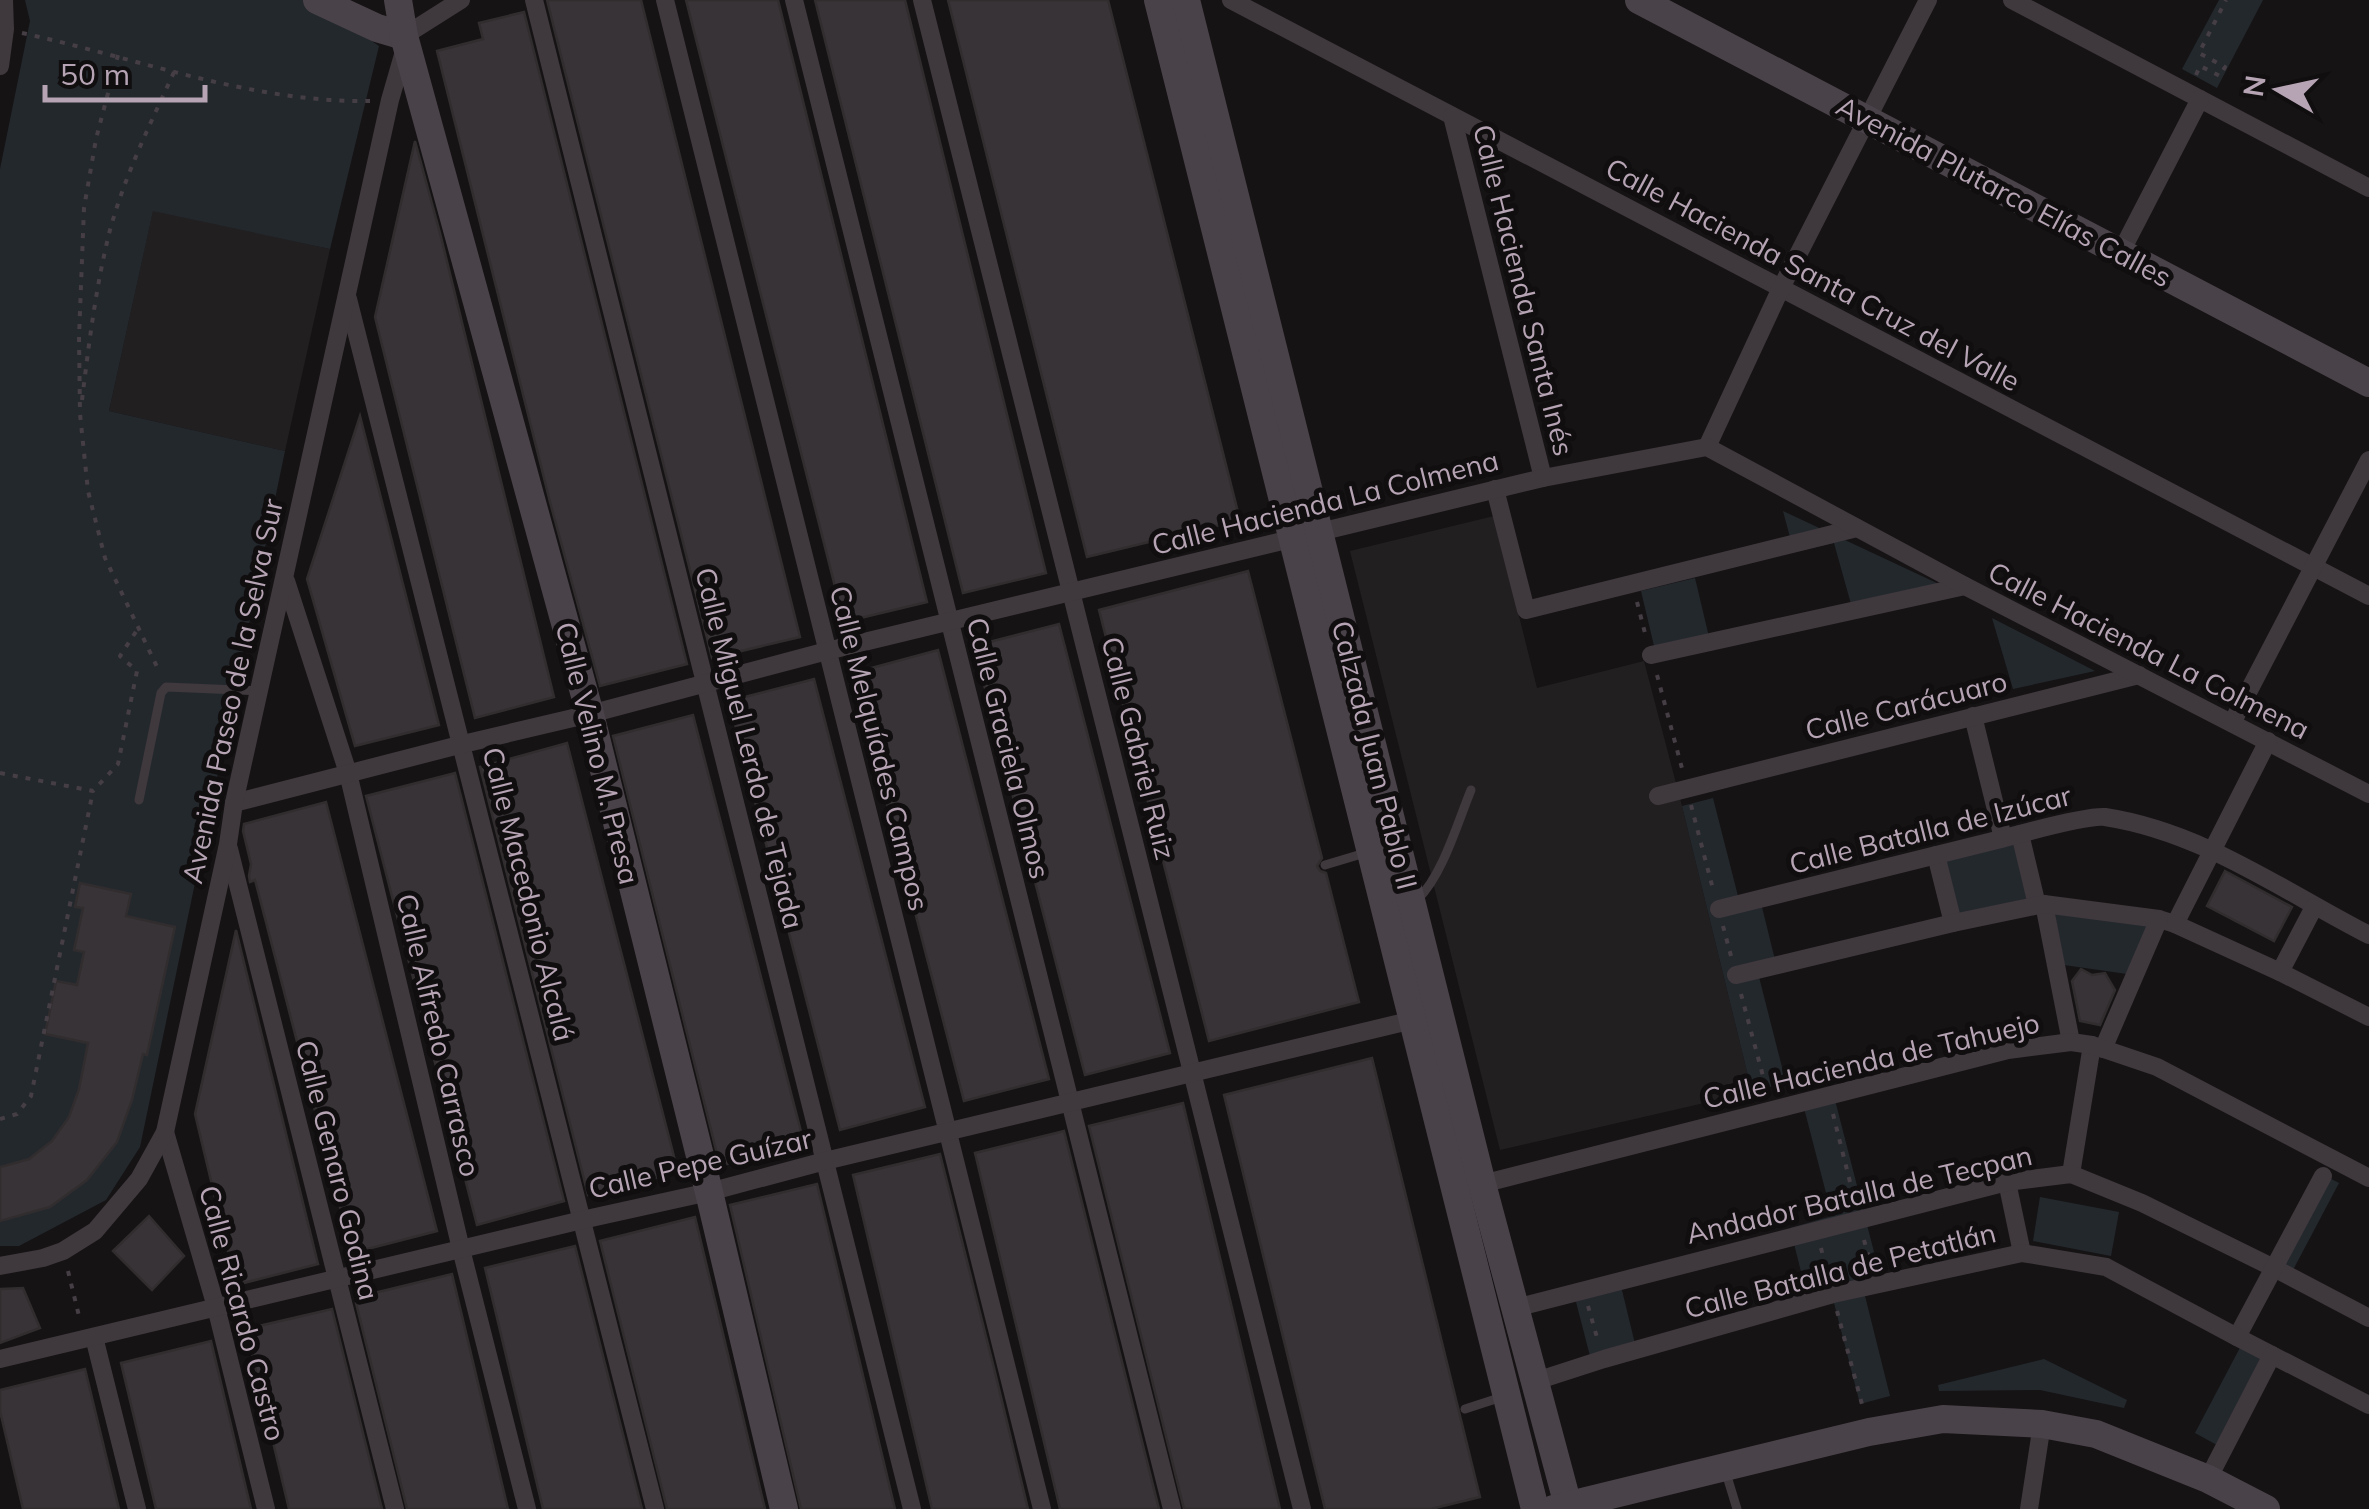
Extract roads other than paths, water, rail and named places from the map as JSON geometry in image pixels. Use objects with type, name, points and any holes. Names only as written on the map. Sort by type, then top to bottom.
[{"type":"street","points":[[0,66],[4,0]]},
{"type":"street","name":"Calle Velino M. Presa","points":[[398,0],[405,40],[590,714],[784,1509]]},
{"type":"street","points":[[332,2],[405,40],[461,0]]},
{"type":"street","name":"Calle Miguel Lerdo de Tejada","points":[[534,0],[912,1509]]},
{"type":"street","name":"Calle Melquíades Campos","points":[[665,0],[1042,1509]]},
{"type":"street","name":"Calle Graciela Olmos","points":[[794,0],[1172,1509]]},
{"type":"street","name":"Calle Gabriel Ruiz","points":[[922,0],[1302,1509]]},
{"type":"street","name":"Calzada Juan Pablo II","points":[[1158,0],[1412,905],[1536,1382],[1564,1508]]},
{"type":"street","name":"Calzada Juan Pablo II","points":[[1186,0],[1306,535],[1371,851],[1535,1509]]},
{"type":"street","name":"Calle Hacienda Santa Cruz del Valle","points":[[1230,0],[2369,596]]},
{"type":"street","name":"Avenida Plutarco Elías Calles","points":[[1638,0],[2369,383]]},
{"type":"street","points":[[1707,448],[1781,288],[1928,0]]},
{"type":"street","points":[[2012,0],[2369,188]]},
{"type":"street","name":"Avenida Paseo de la Selva Sur","points":[[0,1266],[44,1258],[96,1231],[139,1179],[165,1132],[234,803],[405,40]]},
{"type":"street","points":[[2121,252],[2194,96]]},
{"type":"street","name":"Calle Hacienda Santa Inés","points":[[1452,116],[1544,478]]},
{"type":"street","name":"Calle Macedonio Alcalá","points":[[347,293],[655,1509]]},
{"type":"street","name":"Calle Hacienda La Colmena","points":[[234,803],[828,650],[1495,489],[1707,448],[1964,586],[2369,794]]},
{"type":"street","points":[[2232,723],[2369,460]]},
{"type":"street","points":[[1495,489],[1526,610],[1857,528]]},
{"type":"street","name":"Calle Alfredo Carrasco","points":[[285,578],[348,773],[526,1509]]},
{"type":"street","points":[[1652,655],[1964,586]]},
{"type":"street","name":"Calle Carácuaro","points":[[1658,796],[2139,675]]},
{"type":"street","points":[[1973,716],[2012,836],[2041,904],[2071,1042]]},
{"type":"street","points":[[2071,1174],[2097,1047],[2212,849],[2268,741]]},
{"type":"street","name":"Calle Batalla de Izúcar","points":[[1719,909],[2100,816],[2166,831],[2212,849],[2369,935]]},
{"type":"street","name":"Calle Genaro Godina","points":[[228,844],[395,1509]]},
{"type":"street","points":[[1936,854],[1953,923]]},
{"type":"street","points":[[1736,975],[2041,904],[2167,922],[2369,1017]]},
{"type":"street","points":[[2280,972],[2314,907]]},
{"type":"street","name":"Calle Pepe Guízar","points":[[0,1360],[1413,1020]]},
{"type":"street","name":"Calle Hacienda de Tahuejo","points":[[1482,1184],[2008,1050],[2071,1042],[2157,1066],[2369,1178]]},
{"type":"street","name":"Calle Ricardo Castro","points":[[165,1132],[216,1308],[266,1509]]},
{"type":"street","name":"Andador Batalla de Tecpan","points":[[1515,1308],[2006,1182],[2071,1174],[2142,1203],[2369,1318]]},
{"type":"street","points":[[2237,1338],[2323,1176]]},
{"type":"street","points":[[2006,1182],[2022,1253]]},
{"type":"street","name":"Calle Batalla de Petatlán","points":[[1536,1382],[1833,1294],[2022,1253],[2106,1266],[2369,1405]]},
{"type":"street","points":[[90,1338],[137,1509]]},
{"type":"street","points":[[2208,1479],[2272,1355]]},
{"type":"street","points":[[1564,1508],[1869,1432],[1944,1418],[2042,1424],[2096,1434],[2208,1479],[2266,1509]]},
{"type":"street","points":[[2028,1509],[2042,1424]]},
{"type":"lane","points":[[139,800],[161,693],[166,687],[260,690]]},
{"type":"lane","points":[[1412,905],[1435,876],[1471,790]]},
{"type":"lane","points":[[1325,865],[1371,851]]},
{"type":"lane","points":[[1465,1409],[1507,1396]]},
{"type":"lane","points":[[1725,1467],[1737,1509]]}]
